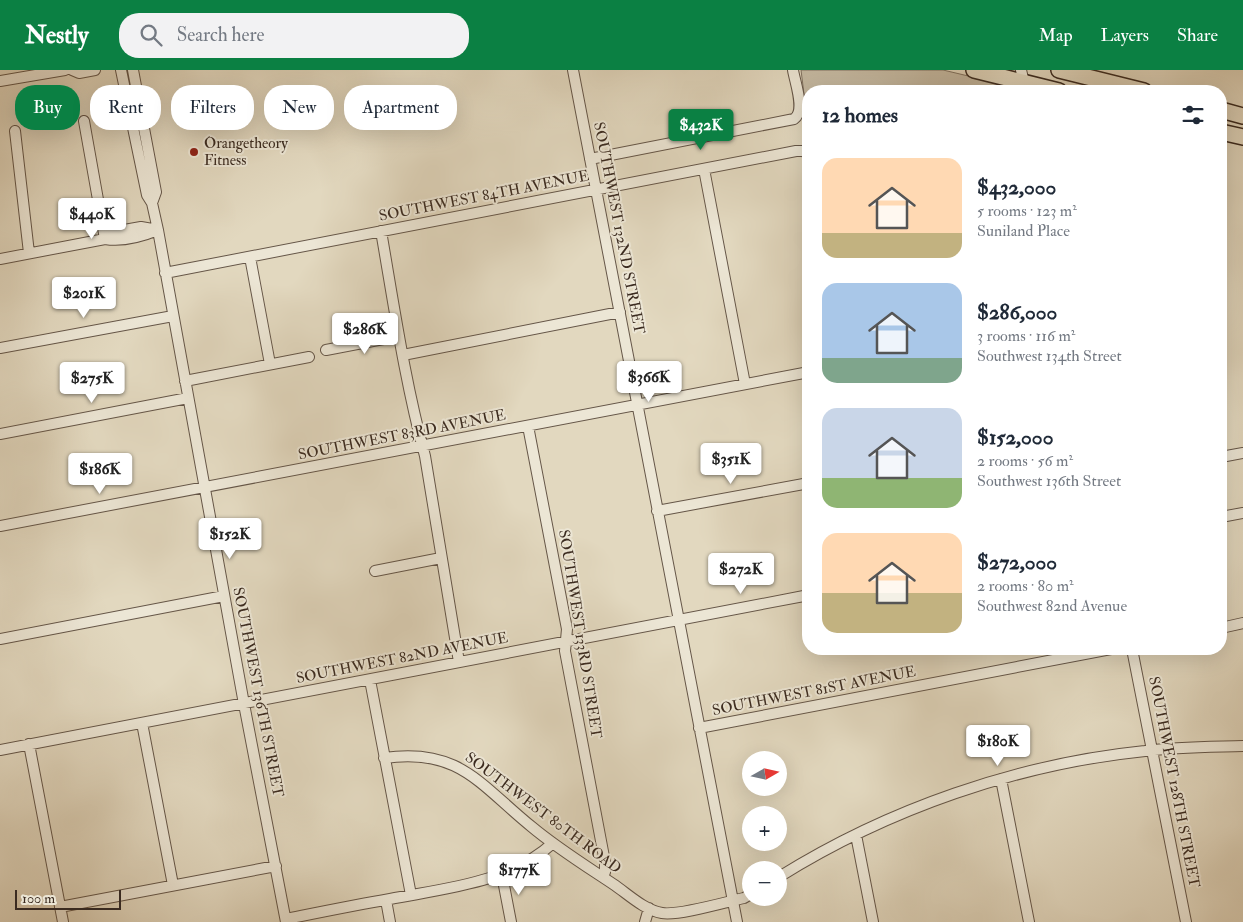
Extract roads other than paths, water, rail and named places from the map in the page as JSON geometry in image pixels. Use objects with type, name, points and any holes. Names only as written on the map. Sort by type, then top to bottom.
[{"type":"highway","points":[[974,70],[1038,85]]},
{"type":"highway","points":[[1059,70],[1120,85]]},
{"type":"highway","points":[[1227,112],[1243,116]]},
{"type":"highway","points":[[1227,133],[1243,137]]},
{"type":"street","points":[[0,81],[65,70]]},
{"type":"street","points":[[72,70],[79,73],[95,70]]},
{"type":"street","name":"SOUTHWEST 136TH STREET","points":[[121,70],[147,195],[152,203],[158,230],[244,704],[286,921]]},
{"type":"street","name":"SOUTHWEST 136TH STREET","points":[[133,70],[156,192],[152,203]]},
{"type":"street","name":"SOUTHWEST 132ND STREET","points":[[573,70],[737,922]]},
{"type":"street","points":[[590,159],[790,120],[798,116],[800,106],[792,70]]},
{"type":"street","points":[[84,121],[105,239]]},
{"type":"street","points":[[15,131],[29,253]]},
{"type":"street","name":"SOUTHWEST 84TH AVENUE","points":[[165,272],[802,151]]},
{"type":"street","points":[[704,169],[745,384]]},
{"type":"street","points":[[0,259],[105,239],[112,232],[142,228],[158,230]]},
{"type":"street","points":[[382,231],[399,336],[439,539],[458,662]]},
{"type":"street","points":[[250,257],[270,364]]},
{"type":"street","points":[[403,354],[620,312]]},
{"type":"street","points":[[0,348],[173,316]]},
{"type":"street","points":[[326,350],[399,336]]},
{"type":"street","points":[[185,381],[309,357]]},
{"type":"street","name":"SOUTHWEST 83RD AVENUE","points":[[0,526],[802,373]]},
{"type":"street","points":[[0,434],[188,398]]},
{"type":"street","name":"SOUTHWEST 133RD STREET","points":[[528,426],[567,629],[565,652],[605,862],[603,878]]},
{"type":"street","points":[[1227,456],[1243,453]]},
{"type":"street","points":[[657,511],[802,484]]},
{"type":"street","points":[[1227,516],[1243,513]]},
{"type":"street","points":[[375,571],[441,558]]},
{"type":"street","points":[[0,638],[224,596]]},
{"type":"street","name":"SOUTHWEST 82ND AVENUE","points":[[0,750],[802,596]]},
{"type":"street","points":[[1227,627],[1243,623]]},
{"type":"street","name":"SOUTHWEST 81ST AVENUE","points":[[699,728],[1081,655]]},
{"type":"street","name":"SOUTHWEST 128TH STREET","points":[[1133,655],[1186,922]]},
{"type":"street","points":[[370,680],[411,895]]},
{"type":"street","points":[[142,723],[173,885]]},
{"type":"street","points":[[30,744],[63,922]]},
{"type":"street","points":[[787,873],[856,834],[914,809],[1001,780],[1057,765],[1153,750],[1243,746]]},
{"type":"street","name":"SOUTHWEST 80TH ROAD","points":[[384,758],[404,756],[426,757],[457,766],[485,785],[528,824],[553,843],[649,908]]},
{"type":"street","points":[[1001,780],[1029,922]]},
{"type":"street","points":[[856,834],[873,922]]},
{"type":"street","points":[[286,921],[482,881],[502,875],[534,858],[553,843]]},
{"type":"street","points":[[60,907],[276,866]]},
{"type":"street","points":[[502,875],[511,922]]},
{"type":"street","points":[[645,922],[649,908],[662,913],[672,913],[742,899]]},
{"type":"street","points":[[386,900],[390,922]]},
{"type":"place","name":"Orangetheory Fitness","points":[[194,152]]}]
